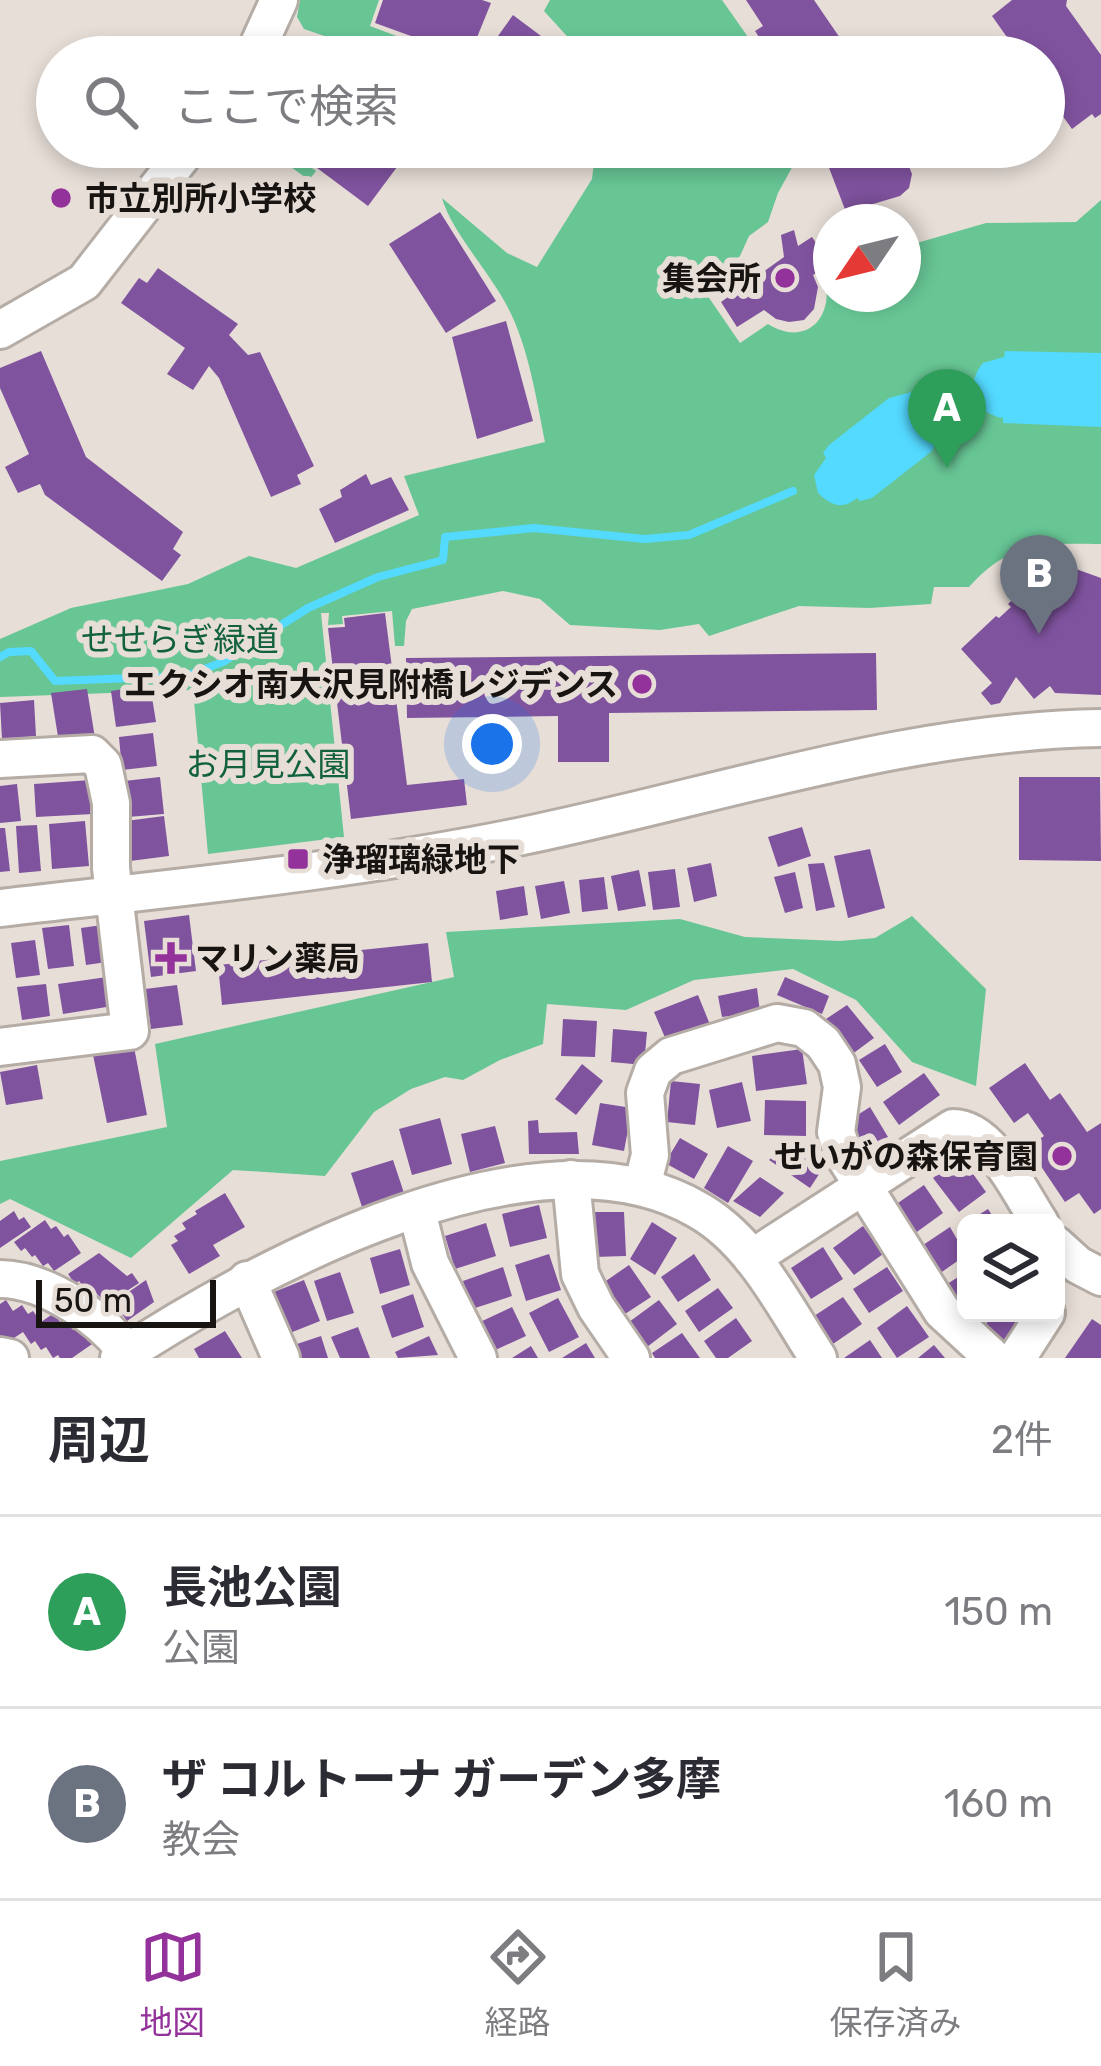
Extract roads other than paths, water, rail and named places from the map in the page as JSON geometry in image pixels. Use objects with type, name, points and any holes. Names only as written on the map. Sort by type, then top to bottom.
[{"type":"street","points":[[263,36],[279,0]]},
{"type":"street","points":[[0,329],[84,283],[172,168]]},
{"type":"street","points":[[0,908],[352,867],[511,838],[933,744],[1101,728]]},
{"type":"street","points":[[0,759],[92,754],[103,765],[111,802],[114,895],[130,1031],[0,1047]]},
{"type":"street","points":[[642,1186],[650,1155],[645,1093],[653,1071],[671,1056],[778,1023],[804,1028],[823,1043],[837,1064],[842,1087],[836,1132],[843,1154],[942,1311],[993,1358]]},
{"type":"street","points":[[752,1258],[941,1132],[966,1128],[982,1137],[1034,1214]]},
{"type":"street","points":[[571,1179],[580,1274],[631,1358]]},
{"type":"street","points":[[0,1279],[38,1285],[112,1330],[125,1356],[248,1280],[338,1238],[490,1190],[571,1179],[642,1186],[700,1210],[728,1230],[818,1358]]},
{"type":"street","points":[[417,1211],[430,1263],[478,1358]]},
{"type":"street","points":[[248,1280],[281,1358]]},
{"type":"street","points":[[1017,1358],[1040,1322]]},
{"type":"street","points":[[0,1356],[10,1358]]},
{"type":"water","points":[[1005,351],[1101,353],[1101,427],[1003,423],[1003,418],[985,411],[973,389],[977,372],[983,363],[1004,357]]},
{"type":"water","points":[[923,389],[940,394],[947,390],[955,403],[932,451],[872,498],[837,505],[818,493],[814,475],[829,445],[889,398]]},
{"type":"waterway","points":[[0,657],[31,651],[55,681],[186,676],[223,662],[308,608],[378,577],[443,560],[445,537],[534,528],[645,539],[689,535],[793,491]]},
{"type":"place","name":"市立別所小学校","points":[[61,198]]},
{"type":"place","name":"集会所","points":[[785,278]]},
{"type":"place","name":"長池公園","points":[[947,468]]},
{"type":"place","name":"ザ コルトーナ ガーデン多摩","points":[[1039,634]]},
{"type":"place","name":"エクシオ南大沢見附橋レジデンス","points":[[642,684]]},
{"type":"place","name":"浄瑠璃緑地下","points":[[298,859]]},
{"type":"place","name":"マリン薬局","points":[[171,958]]},
{"type":"place","name":"せいがの森保育園","points":[[1062,1156]]},
{"type":"park label","name":"せせらぎ緑道","points":[[180,639]]},
{"type":"park label","name":"お月見公園","points":[[268,764]]}]
